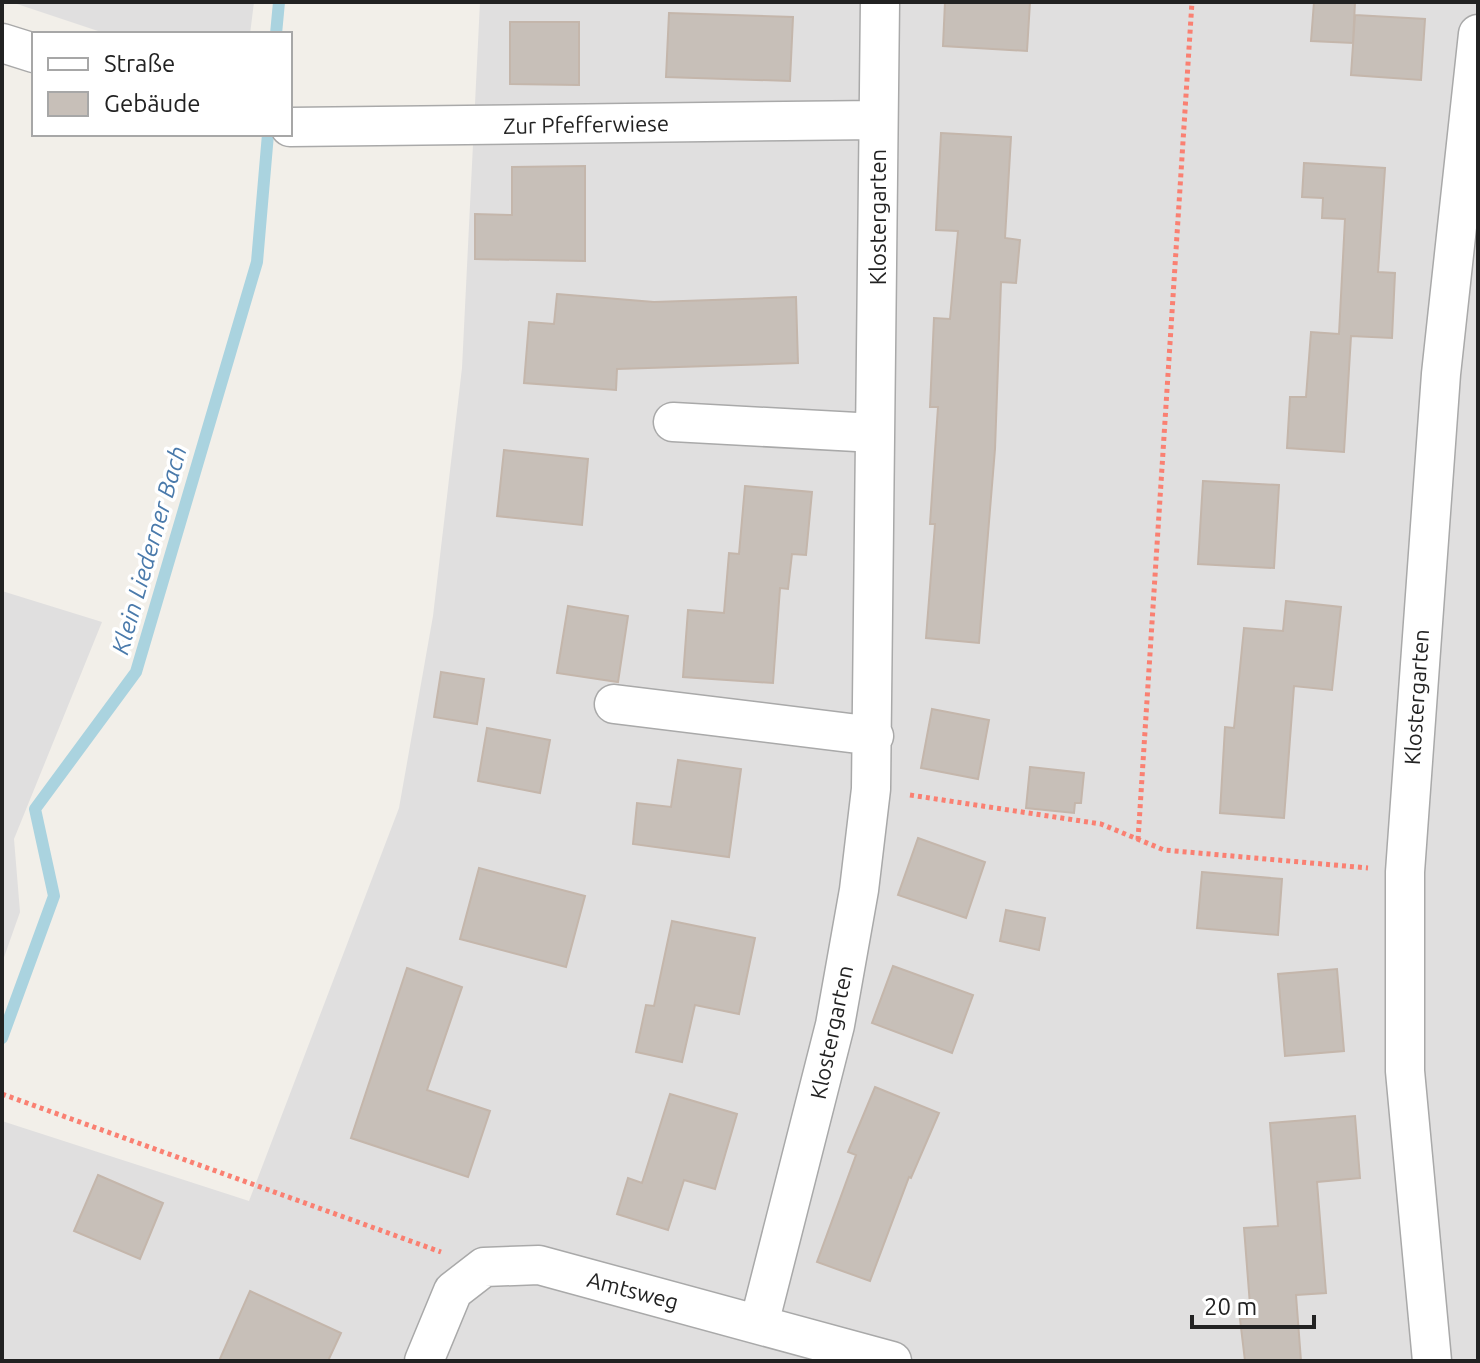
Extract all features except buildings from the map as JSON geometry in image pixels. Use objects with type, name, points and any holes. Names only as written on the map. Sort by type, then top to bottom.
[{"type":"street","name":"Klostergarten","points":[[759,1324],[835,1025],[859,890],[871,789],[880,2]]},
{"type":"street","name":"Klostergarten","points":[[1432,1361],[1405,1071],[1405,872],[1441,374],[1478,34]]},
{"type":"street","points":[[2,43],[32,52]]},
{"type":"street","name":"Zur Pfefferwiese","points":[[292,128],[877,120]]},
{"type":"street","points":[[673,422],[875,433]]},
{"type":"street","points":[[614,704],[874,736]]},
{"type":"street","name":"Amtsweg","points":[[484,1267],[539,1265],[892,1361]]},
{"type":"street","points":[[424,1361],[453,1291],[484,1267]]},
{"type":"path","points":[[1138,840],[1192,2]]},
{"type":"path","points":[[871,789],[1101,824],[1164,850],[1405,872]]},
{"type":"path","points":[[2,1094],[484,1267]]},
{"type":"shaded area","points":[[11,2],[254,2],[250,32],[101,32]]},
{"type":"shaded area","points":[[480,2],[1478,2],[1478,1361],[2,1361],[2,1121],[249,1201],[399,808],[433,616],[462,368]]},
{"type":"shaded area","points":[[2,591],[102,622],[14,839],[20,912],[2,963]]},
{"type":"waterway","name":"Klein Liederner Bach","points":[[276,32],[279,2]]},
{"type":"waterway","name":"Klein Liederner Bach","points":[[2,1038],[54,896],[35,809],[136,672],[257,262],[268,136]]}]
